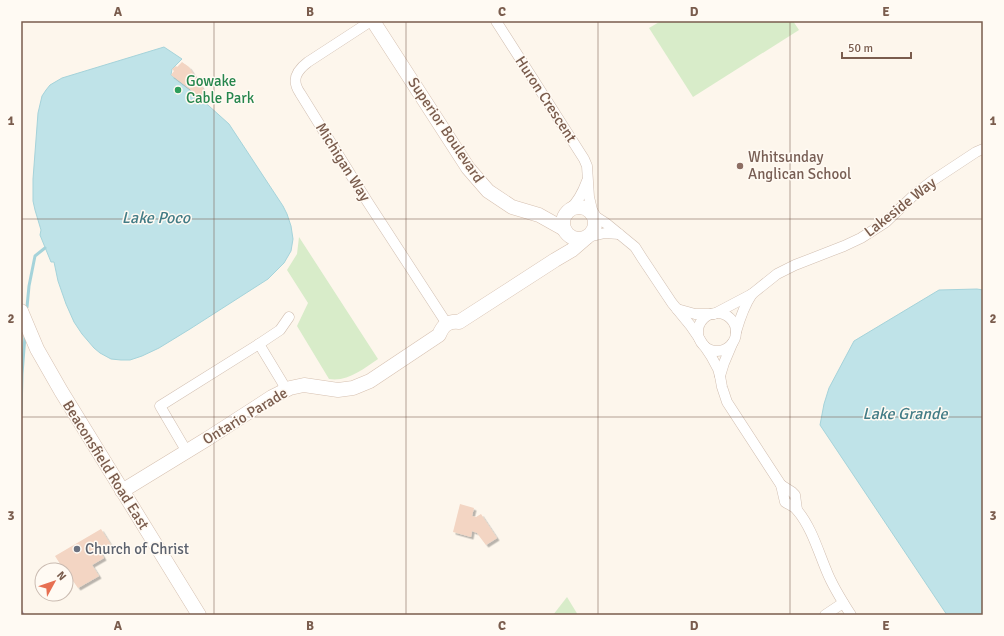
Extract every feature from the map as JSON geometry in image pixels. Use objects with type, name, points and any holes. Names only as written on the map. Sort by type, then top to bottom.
[{"type":"street","name":"Superior Boulevard","points":[[372,21],[468,168],[488,191],[512,207],[539,215],[564,230]]},
{"type":"street","name":"Michigan Way","points":[[372,21],[302,66],[296,75],[296,85],[367,201],[447,324]]},
{"type":"street","name":"Huron Crescent","points":[[496,21],[583,156],[587,166],[593,215]]},
{"type":"street","name":"Lakeside Way","points":[[713,314],[752,294],[777,274],[861,238],[886,222],[915,194],[932,181],[983,149]]},
{"type":"street","points":[[555,260],[565,244],[562,222],[564,216],[580,197],[588,179]]},
{"type":"street","points":[[570,209],[576,206],[589,210],[593,215],[607,224],[630,243],[638,252],[672,303],[702,342],[714,360],[727,402],[781,485],[796,496],[797,510],[810,531],[830,580],[851,615]]},
{"type":"street","name":"Superior Boulevard","points":[[539,215],[556,213],[570,209]]},
{"type":"street","points":[[447,324],[452,321],[460,322],[572,250],[594,229],[595,222],[593,215]]},
{"type":"street","points":[[564,230],[568,235],[581,239],[605,233],[619,234]]},
{"type":"street","name":"Lakeside Way","points":[[736,332],[742,313],[752,294]]},
{"type":"street","points":[[677,309],[695,314],[724,314],[730,318],[735,325],[736,336],[721,369],[720,376]]},
{"type":"street","name":"Beaconsfield Road East","points":[[21,310],[37,349],[51,373],[199,615]]},
{"type":"street","points":[[713,314],[706,317],[701,323],[699,334],[702,342],[709,349],[716,351],[724,350],[733,343]]},
{"type":"street","points":[[187,452],[160,406],[280,330],[289,317]]},
{"type":"street","name":"Ontario Parade","points":[[122,491],[187,452],[272,397],[290,388],[304,385],[338,390],[353,388],[370,381],[439,335],[442,327],[447,324]]},
{"type":"street","points":[[259,344],[286,390]]},
{"type":"street","points":[[825,615],[843,603]]},
{"type":"green space","points":[[661,21],[793,21],[799,30],[693,97],[649,28]]},
{"type":"green space","points":[[299,237],[378,359],[361,371],[343,379],[329,379],[297,326],[308,303],[287,270],[297,254]]},
{"type":"green space","points":[[567,597],[578,615],[553,615]]},
{"type":"water","name":"Lake Poco","points":[[164,47],[182,59],[172,69],[171,75],[199,97],[229,124],[283,206],[291,226],[293,239],[291,251],[284,263],[268,279],[159,348],[130,360],[111,359],[94,348],[74,322],[58,281],[54,262],[51,262],[40,235],[41,230],[33,201],[33,179],[38,113],[42,96],[46,90],[50,85],[62,78]]},
{"type":"water","name":"Lake Grande","points":[[939,290],[983,290],[983,615],[947,615],[820,425],[829,388],[854,341]]},
{"type":"building","points":[[182,62],[189,67],[205,92],[199,96],[171,75],[174,71],[172,69],[176,66],[177,67]]},
{"type":"building","points":[[460,504],[474,508],[472,516],[476,517],[481,514],[497,538],[486,545],[477,533],[472,531],[471,537],[453,532]]},
{"type":"building","points":[[101,529],[111,545],[100,551],[104,558],[92,565],[99,576],[78,588],[74,582],[74,562],[59,562],[55,556]]},
{"type":"waterway","points":[[27,307],[29,286],[35,256],[45,248]]},
{"type":"waterway","points":[[21,414],[25,336]]},
{"type":"railway","points":[[21,611],[23,615]]},
{"type":"place","name":"Gowake Cable Park","points":[[178,90]]},
{"type":"place","name":"Whitsunday Anglican School","points":[[740,166]]},
{"type":"place","name":"Church of Christ","points":[[77,549]]}]
